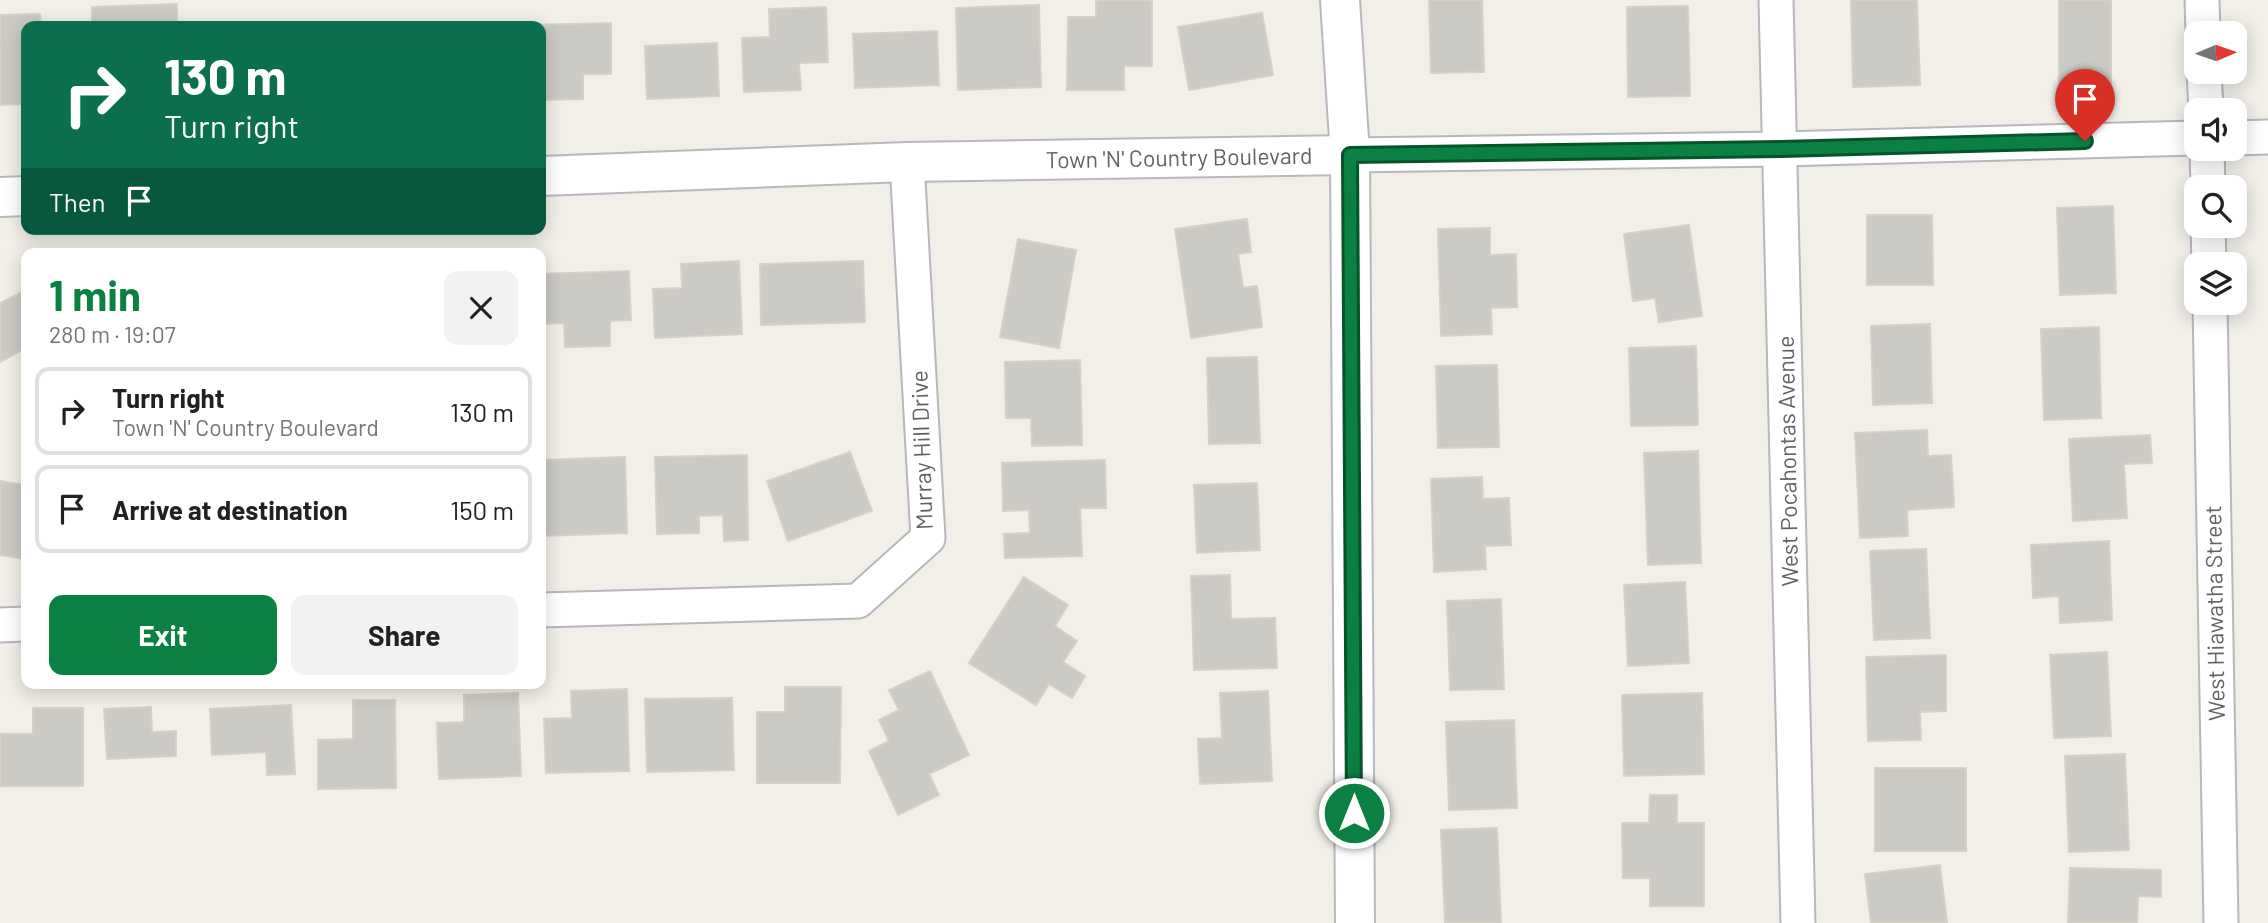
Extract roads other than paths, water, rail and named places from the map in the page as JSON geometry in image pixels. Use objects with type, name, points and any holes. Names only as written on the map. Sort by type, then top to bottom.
[{"type":"street","points":[[1340,0],[1350,155],[1355,923]]},
{"type":"street","name":"West Pocahontas Avenue","points":[[1776,0],[1798,923]]},
{"type":"street","points":[[2202,0],[2203,21]]},
{"type":"street","points":[[2247,138],[2268,137]]},
{"type":"street","name":"Town 'N' Country Boulevard","points":[[546,176],[907,162],[1781,149],[2184,138]]},
{"type":"street","name":"Murray Hill Drive","points":[[546,610],[858,601],[928,538],[907,162]]},
{"type":"street","points":[[0,197],[21,196]]},
{"type":"street","name":"West Hiawatha Street","points":[[2210,315],[2221,923]]},
{"type":"street","points":[[0,625],[21,624]]}]
